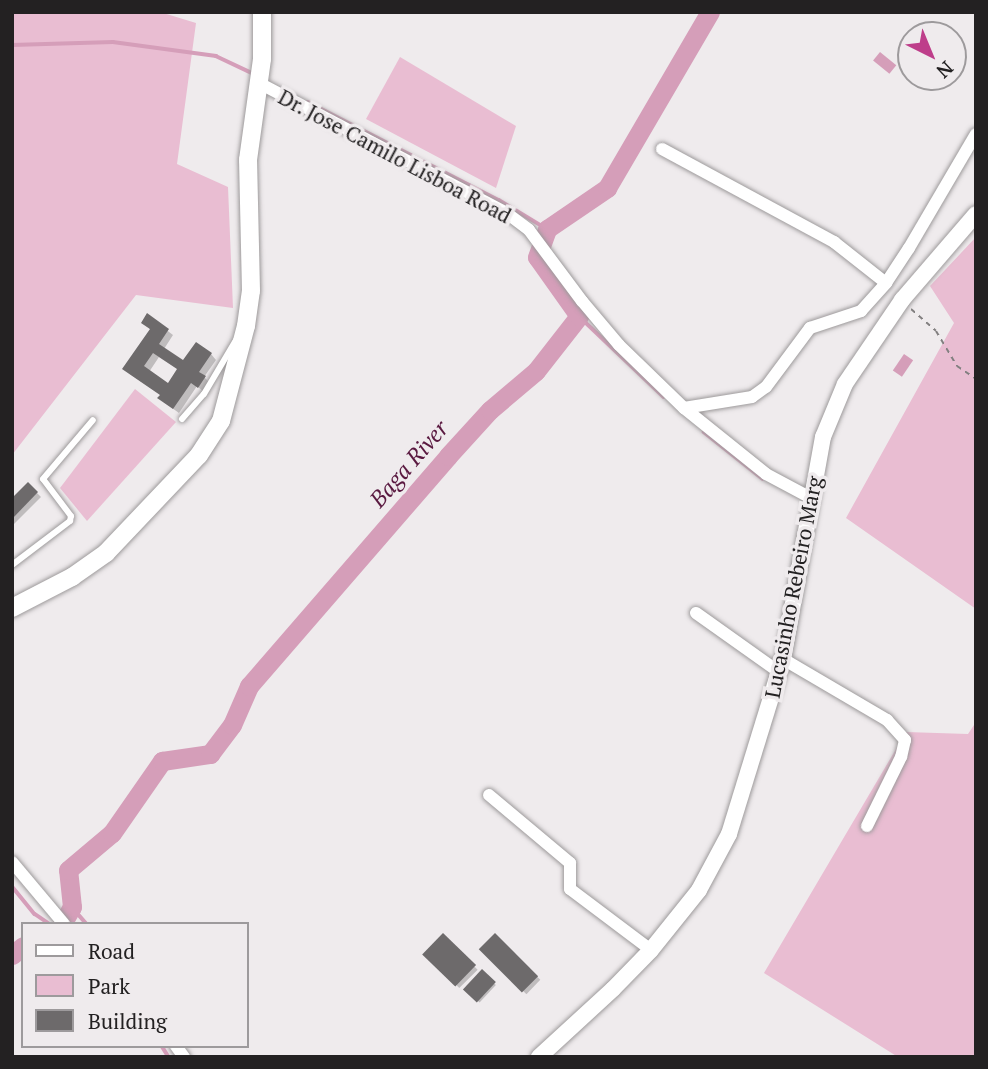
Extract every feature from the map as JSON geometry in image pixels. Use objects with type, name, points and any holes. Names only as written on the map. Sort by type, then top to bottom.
[{"type":"main road","points":[[12,608],[72,576],[106,553],[199,455],[221,421],[246,326],[251,291],[248,160],[259,79],[262,12]]},
{"type":"street","name":"Dr. Jose Camilo Lisboa Road","points":[[259,79],[508,214],[529,230],[582,301],[620,345],[684,408],[766,474],[811,498]]},
{"type":"street","points":[[684,408],[752,397],[766,387],[810,328],[861,311],[886,284],[976,134]]},
{"type":"street","points":[[662,149],[834,242],[886,284]]},
{"type":"street","name":"Lucasinho Rebeiro Marg","points":[[539,1057],[604,998],[651,950],[699,890],[729,834],[781,665],[824,437],[845,384],[902,300],[976,214]]},
{"type":"street","points":[[696,613],[781,665],[887,720],[905,740],[901,757],[867,826]]},
{"type":"street","points":[[489,795],[570,863],[570,889],[651,950]]},
{"type":"street","points":[[12,862],[62,922]]},
{"type":"lane","points":[[182,419],[204,394],[226,354],[246,326]]},
{"type":"lane","points":[[12,565],[70,521],[71,516],[43,479],[93,420]]},
{"type":"path","points":[[902,300],[936,331],[957,366],[976,379]]},
{"type":"green space","points":[[12,12],[160,12],[196,23],[177,164],[228,187],[233,308],[136,295],[12,455]]},
{"type":"green space","points":[[400,57],[516,126],[496,188],[366,119]]},
{"type":"green space","points":[[976,237],[976,609],[846,518],[954,323],[930,286]]},
{"type":"green space","points":[[135,389],[176,422],[87,521],[60,488]]},
{"type":"green space","points":[[976,722],[976,1057],[898,1057],[764,973],[906,732],[968,734]]},
{"type":"shaded area","points":[[880,52],[896,65],[889,74],[873,61]]},
{"type":"shaded area","points":[[904,354],[913,360],[902,377],[893,371]]},
{"type":"building","points":[[147,313],[169,329],[159,344],[183,360],[196,342],[212,353],[199,372],[206,376],[198,388],[191,383],[173,409],[157,398],[160,395],[122,369],[150,329],[141,323]],"holes":[[[153,353],[177,369],[168,383],[144,366]]]},
{"type":"building","points":[[28,482],[38,492],[12,519],[12,498]]},
{"type":"building","points":[[443,933],[476,965],[455,987],[422,955]]},
{"type":"building","points":[[495,933],[538,976],[522,992],[479,949]]},
{"type":"building","points":[[482,969],[496,982],[477,1002],[463,989]]},
{"type":"waterway","name":"Baga River","points":[[63,922],[72,907],[68,870],[112,833],[162,761],[210,754],[232,725],[249,686],[448,456],[490,410],[536,371],[579,316],[537,257],[547,229],[607,188],[710,12]]},
{"type":"waterway","points":[[12,45],[113,42],[216,56],[254,74]]},
{"type":"waterway","points":[[308,102],[499,200],[547,229]]},
{"type":"waterway","points":[[579,316],[664,397]]},
{"type":"waterway","points":[[704,432],[763,479]]},
{"type":"waterway","points":[[12,886],[35,914],[47,922]]},
{"type":"waterway","points":[[72,907],[85,922]]},
{"type":"waterway","name":"Baga River","points":[[12,955],[21,948]]},
{"type":"waterway","points":[[163,1048],[169,1057]]}]
